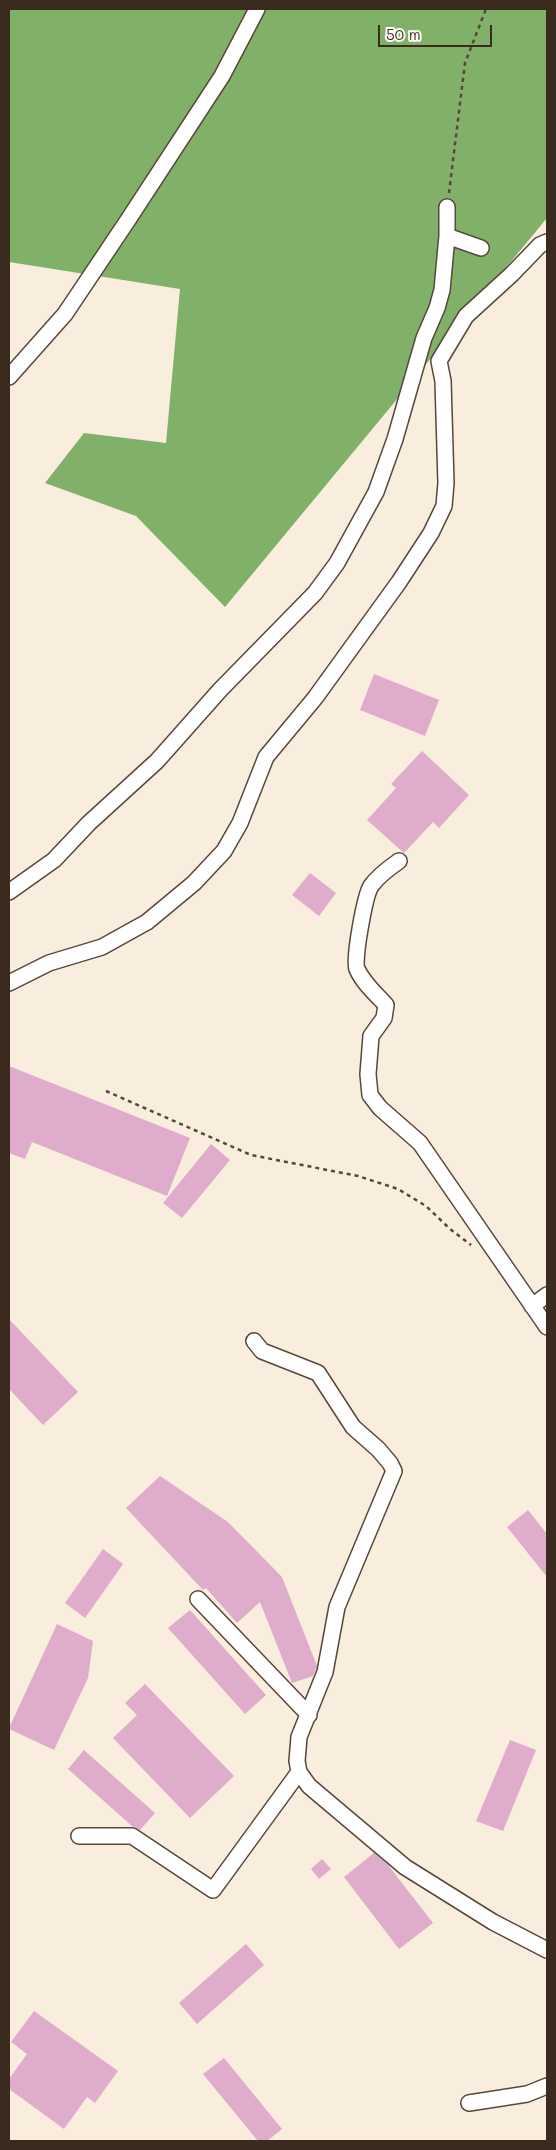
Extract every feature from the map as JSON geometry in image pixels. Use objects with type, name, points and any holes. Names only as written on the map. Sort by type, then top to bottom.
[{"type":"street","points":[[9,377],[65,314],[222,76],[256,9]]},
{"type":"street","points":[[9,892],[54,860],[89,824],[157,761],[220,690],[316,594],[337,563],[376,492],[395,439],[424,338],[437,308],[442,290],[448,236],[447,206]]},
{"type":"street","points":[[448,236],[481,248]]},
{"type":"street","points":[[9,983],[49,963],[102,946],[147,922],[194,883],[224,851],[240,823],[266,757],[315,698],[399,582],[431,534],[444,506],[446,483],[443,381],[439,361],[466,316],[512,274],[540,245],[547,242]]},
{"type":"street","points":[[399,861],[386,870],[370,887],[362,910],[356,967],[369,987],[386,1004],[384,1018],[372,1036],[368,1074],[370,1095],[380,1108],[420,1143],[547,1327]]},
{"type":"street","points":[[532,1306],[547,1295]]},
{"type":"street","points":[[254,1341],[262,1351],[318,1373],[354,1427],[378,1449],[394,1471],[337,1607],[325,1672],[299,1737],[297,1762],[299,1772],[309,1786],[405,1867],[493,1922],[547,1950]]},
{"type":"street","points":[[198,1599],[309,1715]]},
{"type":"street","points":[[79,1836],[132,1836],[213,1890],[299,1772]]},
{"type":"street","points":[[469,2103],[528,2094],[547,2086]]},
{"type":"path","points":[[447,206],[465,63],[486,9]]},
{"type":"path","points":[[106,1091],[251,1155],[358,1176],[398,1189],[426,1206],[450,1229],[473,1247]]},
{"type":"green space","points":[[9,9],[547,9],[547,218],[225,607],[136,516],[45,483],[84,433],[166,443],[180,289],[9,262]]},
{"type":"building","points":[[374,674],[439,700],[425,736],[360,710]]},
{"type":"building","points":[[422,751],[469,795],[439,828],[433,822],[404,853],[367,820],[396,788],[391,784]]},
{"type":"building","points":[[310,873],[336,893],[319,916],[292,895]]},
{"type":"building","points":[[9,1066],[190,1138],[167,1196],[32,1142],[25,1159],[9,1153]]},
{"type":"building","points":[[211,1144],[230,1160],[182,1218],[163,1203]]},
{"type":"building","points":[[9,1319],[78,1392],[43,1425],[9,1389]]},
{"type":"building","points":[[160,1476],[228,1522],[282,1577],[317,1666],[313,1676],[292,1683],[260,1602],[237,1623],[206,1588],[203,1590],[126,1508]]},
{"type":"building","points":[[528,1510],[547,1534],[547,1577],[507,1527]]},
{"type":"building","points":[[103,1549],[123,1564],[85,1618],[65,1603]]},
{"type":"building","points":[[190,1610],[266,1695],[245,1714],[168,1628]]},
{"type":"building","points":[[57,1624],[93,1641],[88,1678],[54,1750],[9,1728]]},
{"type":"building","points":[[145,1684],[234,1776],[190,1818],[113,1738],[137,1715],[125,1703]]},
{"type":"building","points":[[510,1740],[536,1750],[503,1831],[476,1821]]},
{"type":"building","points":[[84,1750],[155,1813],[140,1830],[133,1827],[68,1769]]},
{"type":"building","points":[[374,1853],[388,1865],[433,1923],[399,1949],[344,1877]]},
{"type":"building","points":[[322,1859],[331,1869],[319,1879],[311,1869]]},
{"type":"building","points":[[246,1944],[264,1965],[197,2024],[179,2003]]},
{"type":"building","points":[[34,2011],[118,2071],[95,2103],[87,2097],[64,2129],[9,2089],[9,2079],[27,2054],[11,2042]]},
{"type":"building","points":[[224,2058],[282,2129],[267,2141],[258,2141],[203,2074]]}]
